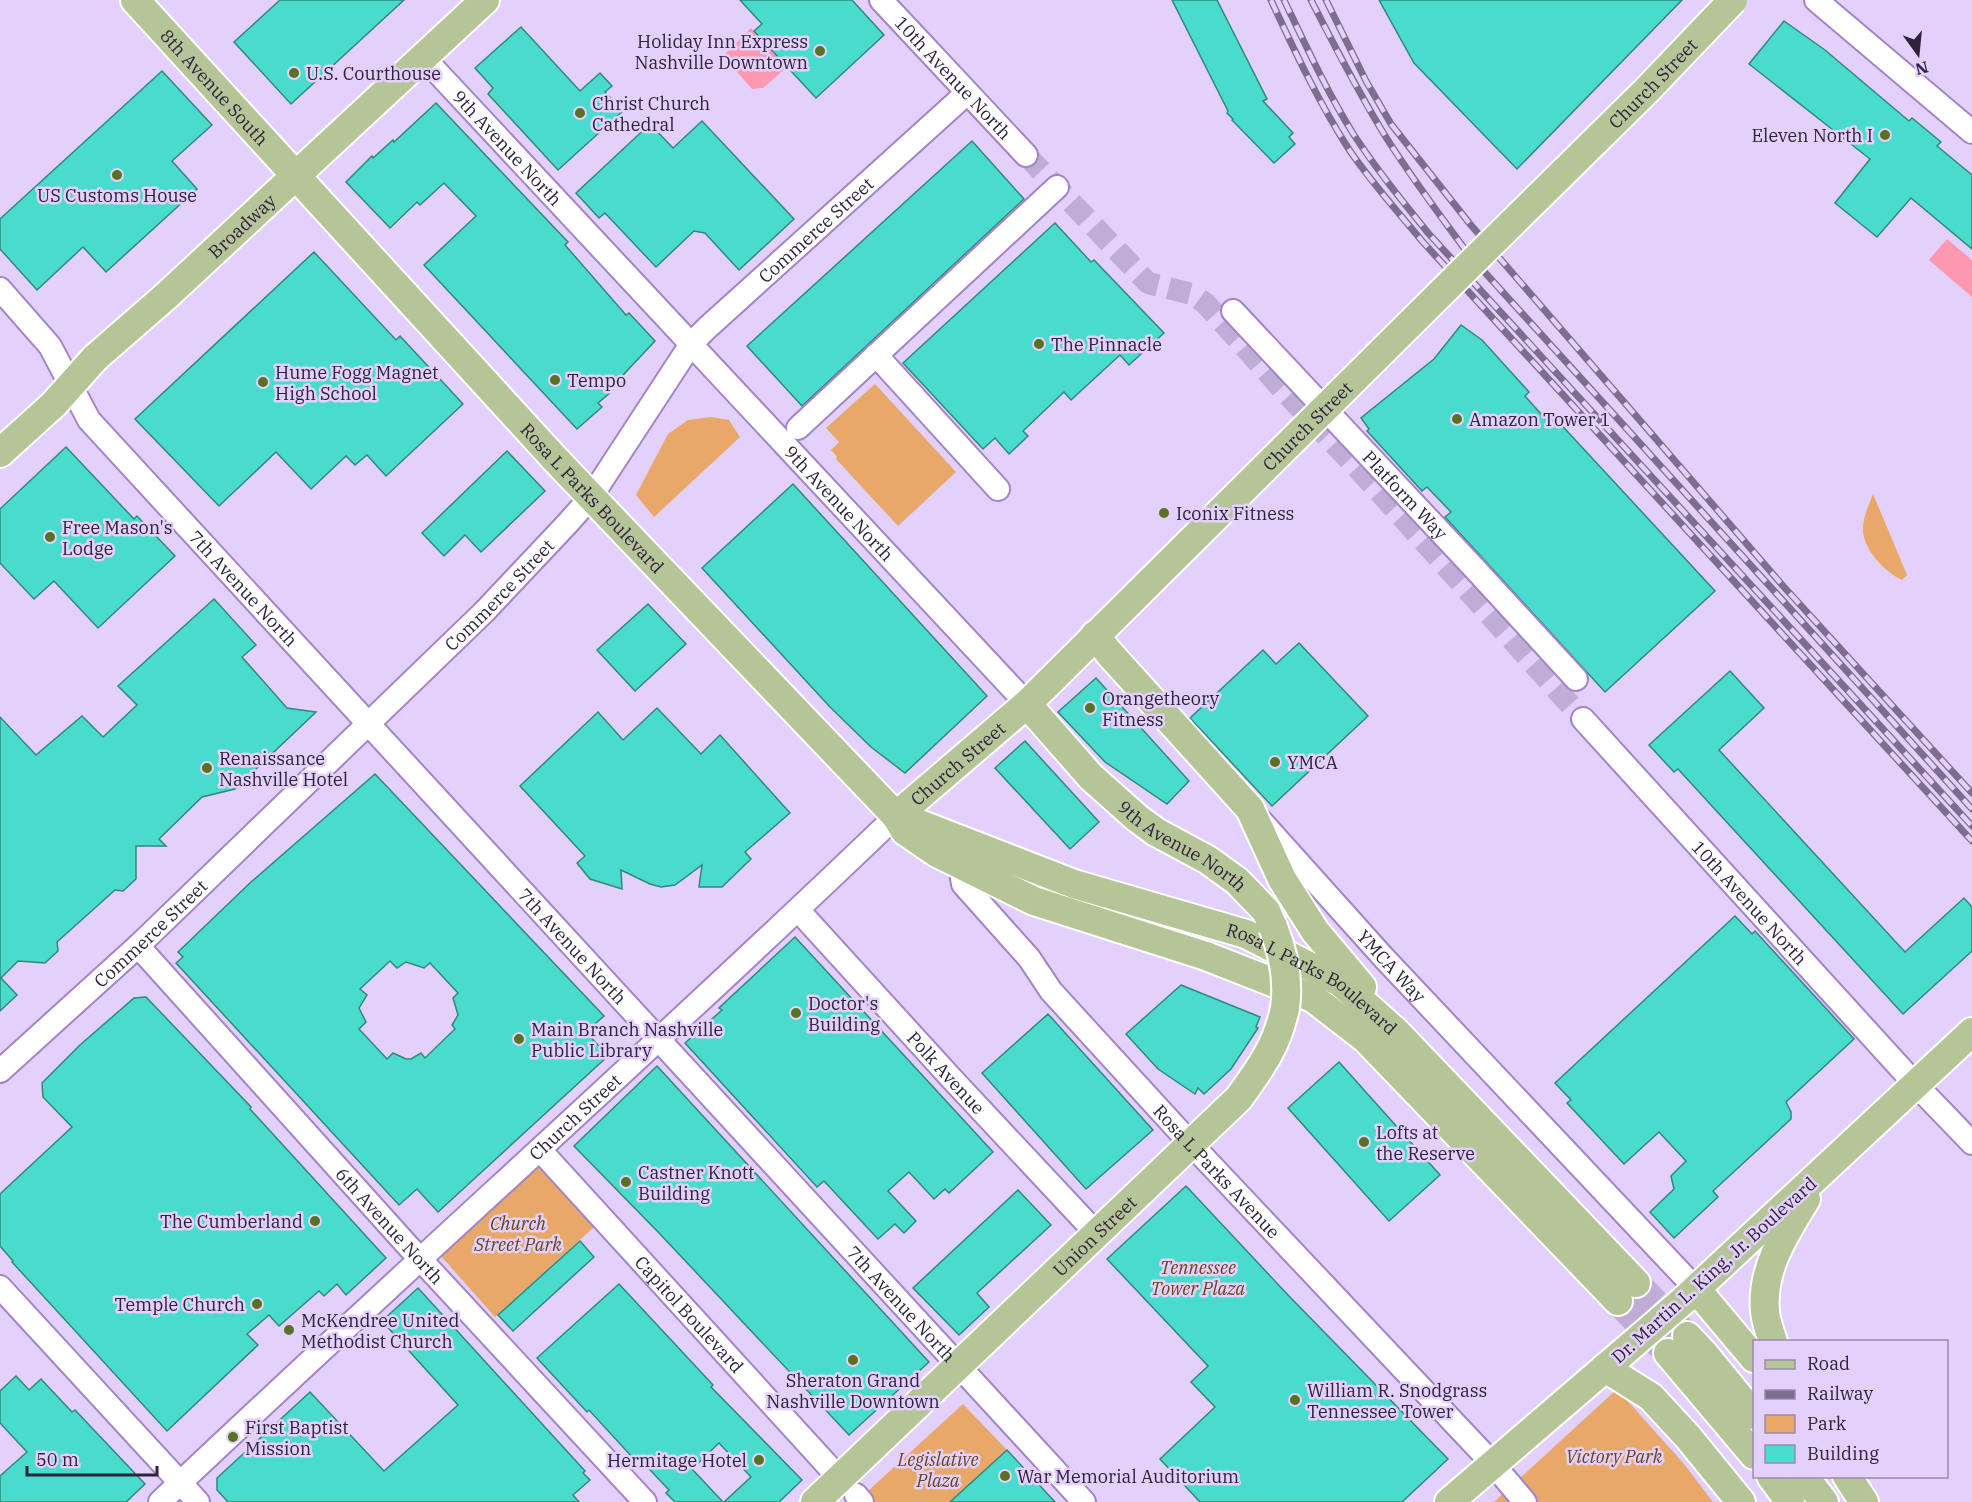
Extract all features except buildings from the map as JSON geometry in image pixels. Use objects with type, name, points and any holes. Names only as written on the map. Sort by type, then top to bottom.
[{"type":"main road","name":"8th Avenue South","points":[[135,0],[295,175]]},
{"type":"main road","name":"Broadway","points":[[0,453],[54,404],[95,358],[165,297],[485,0]]},
{"type":"main road","name":"Church Street","points":[[896,816],[1027,704],[1323,408],[1647,90],[1733,0]]},
{"type":"main road","name":"Rosa L Parks Boulevard","points":[[295,175],[591,497],[896,816],[905,831],[960,866],[1034,901],[1206,956],[1313,998],[1366,1039],[1627,1292],[1396,1032],[1340,982],[1246,934],[1074,884],[896,816]]},
{"type":"main road","name":"YMCA Way","points":[[1095,635],[1250,809]]},
{"type":"main road","name":"9th Avenue North","points":[[1027,704],[1091,777],[1156,832],[1208,860],[1237,881],[1266,911],[1273,927]]},
{"type":"main road","points":[[1250,809],[1287,888],[1315,930],[1396,1032]]},
{"type":"main road","name":"Union Street","points":[[815,1502],[853,1492],[958,1365],[1239,1098],[1259,1071],[1276,1040],[1285,1008],[1286,970],[1282,950],[1273,927]]},
{"type":"main road","name":"Dr. Martin L. King, Jr. Boulevard","points":[[1449,1502],[1690,1294],[1972,1032]]},
{"type":"main road","points":[[1773,1340],[1764,1311],[1766,1278],[1784,1235],[1822,1172]]},
{"type":"main road","points":[[1690,1294],[1753,1356]]},
{"type":"main road","points":[[1753,1414],[1705,1355],[1678,1345],[1753,1452]]},
{"type":"main road","points":[[1605,1368],[1651,1397],[1688,1437],[1741,1502]]},
{"type":"main road","points":[[1772,1478],[1790,1502]]},
{"type":"main road","points":[[1806,1478],[1824,1502]]},
{"type":"main road","points":[[1847,1478],[1864,1502]]},
{"type":"street","name":"10th Avenue North","points":[[880,0],[1026,155]]},
{"type":"street","points":[[1816,0],[1972,132]]},
{"type":"street","name":"9th Avenue North","points":[[423,57],[1027,704]]},
{"type":"street","name":"Commerce Street","points":[[0,1071],[138,946],[484,612],[591,497],[691,344],[967,93]]},
{"type":"street","points":[[798,428],[1057,187]]},
{"type":"street","name":"7th Avenue North","points":[[0,289],[50,346],[89,420],[1084,1502]]},
{"type":"street","name":"Platform Way","points":[[1233,311],[1576,679]]},
{"type":"street","points":[[876,355],[998,489]]},
{"type":"street","name":"10th Avenue North","points":[[1583,719],[1916,1085],[1972,1143]]},
{"type":"street","name":"YMCA Way","points":[[1250,809],[1690,1294]]},
{"type":"street","name":"Church Street","points":[[160,1502],[420,1258],[540,1150],[798,910],[896,816]]},
{"type":"street","name":"Rosa L Parks Avenue","points":[[960,866],[963,884],[1029,958],[1051,991],[1191,1144],[1492,1463]]},
{"type":"street","name":"Polk Avenue","points":[[798,910],[1097,1234]]},
{"type":"street","name":"6th Avenue North","points":[[138,946],[420,1258],[645,1502]]},
{"type":"street","name":"Capitol Boulevard","points":[[540,1150],[853,1492]]},
{"type":"street","points":[[0,1287],[198,1502]]},
{"type":"street","points":[[1492,1463],[1525,1502]]},
{"type":"green space","points":[[875,384],[956,472],[898,526],[836,459],[837,457],[831,450],[839,442],[826,428]]},
{"type":"green space","points":[[711,417],[729,420],[740,437],[654,517],[636,495],[668,434],[688,420]]},
{"type":"green space","points":[[1873,494],[1907,575],[1902,580],[1889,572],[1877,560],[1865,539],[1864,522]]},
{"type":"green space","name":"Church Street Park","points":[[540,1150],[603,1219],[495,1317],[433,1247]]},
{"type":"green space","name":"Victory Park","points":[[1617,1389],[1684,1464],[1713,1502],[1494,1502]]},
{"type":"green space","name":"Legislative Plaza","points":[[963,1404],[1007,1450],[950,1502],[856,1502]]},
{"type":"shaded area","points":[[751,28],[787,67],[763,88],[752,89],[723,56]]},
{"type":"shaded area","points":[[1947,239],[1972,260],[1972,297],[1929,260]]},
{"type":"tunnel","points":[[1026,155],[1148,283],[1192,294],[1206,304],[1374,486],[1583,719]]},
{"type":"tunnel","points":[[1636,1283],[1687,1336]]},
{"type":"tunnel","points":[[1618,1301],[1668,1353]]},
{"type":"railway","points":[[1271,0],[1308,77],[1339,133],[1358,163],[1394,208],[1972,841]]},
{"type":"railway","points":[[1284,0],[1344,119],[1381,173],[1429,234],[1972,826]]},
{"type":"railway","points":[[1311,0],[1384,134],[1469,255],[1972,809]]},
{"type":"railway","points":[[1326,0],[1366,81],[1391,124],[1470,224],[1784,587],[1972,793]]},
{"type":"place","name":"Holiday Inn Express Nashville Downtown","points":[[820,51]]},
{"type":"place","name":"U.S. Courthouse","points":[[294,73]]},
{"type":"place","name":"Christ Church Cathedral","points":[[580,113]]},
{"type":"place","name":"Eleven North I","points":[[1885,135]]},
{"type":"place","name":"US Customs House","points":[[117,175]]},
{"type":"place","name":"The Pinnacle","points":[[1039,344]]},
{"type":"place","name":"Tempo","points":[[555,380]]},
{"type":"place","name":"Hume Fogg Magnet High School","points":[[263,382]]},
{"type":"place","name":"Amazon Tower 1","points":[[1457,419]]},
{"type":"place","name":"Iconix Fitness","points":[[1164,513]]},
{"type":"place","name":"Free Mason's Lodge","points":[[50,537]]},
{"type":"place","name":"Orangetheory Fitness","points":[[1090,708]]},
{"type":"place","name":"YMCA","points":[[1275,762]]},
{"type":"place","name":"Renaissance Nashville Hotel","points":[[207,768]]},
{"type":"place","name":"Doctor's Building","points":[[796,1013]]},
{"type":"place","name":"Main Branch Nashville Public Library","points":[[519,1039]]},
{"type":"place","name":"Lofts at the Reserve","points":[[1364,1142]]},
{"type":"place","name":"Castner Knott Building","points":[[626,1182]]},
{"type":"place","name":"The Cumberland","points":[[315,1221]]},
{"type":"place","name":"Temple Church","points":[[257,1304]]},
{"type":"place","name":"McKendree United Methodist Church","points":[[289,1330]]},
{"type":"place","name":"Sheraton Grand Nashville Downtown","points":[[853,1360]]},
{"type":"place","name":"William R. Snodgrass Tennessee Tower","points":[[1295,1400]]},
{"type":"place","name":"First Baptist Mission","points":[[233,1437]]},
{"type":"place","name":"Hermitage Hotel","points":[[759,1460]]},
{"type":"place","name":"War Memorial Auditorium","points":[[1005,1476]]},
{"type":"park label","name":"Tennessee Tower Plaza","points":[[1198,1277]]}]
